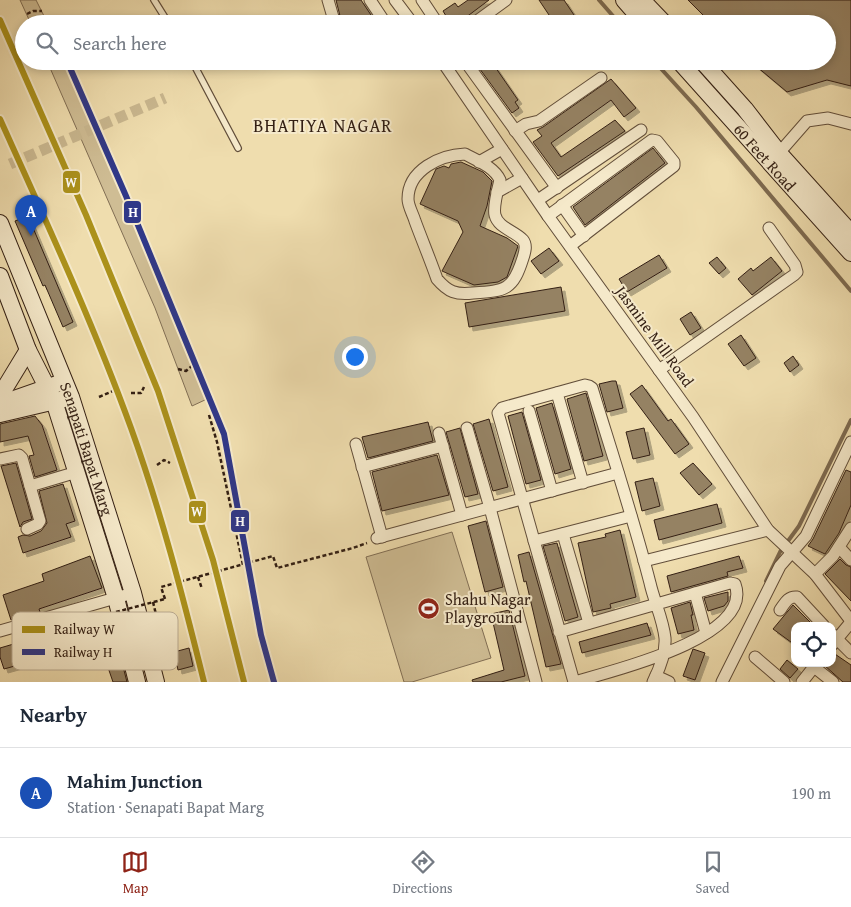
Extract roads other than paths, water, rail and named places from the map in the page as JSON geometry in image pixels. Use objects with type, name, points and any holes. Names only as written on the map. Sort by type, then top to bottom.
[{"type":"main road","points":[[624,0],[637,15]]},
{"type":"main road","points":[[642,0],[656,15]]},
{"type":"main road","name":"60 Feet Road","points":[[686,70],[851,253]]},
{"type":"main road","name":"60 Feet Road","points":[[710,70],[745,109],[779,153],[851,233]]},
{"type":"main road","name":"Senapati Bapat Marg","points":[[0,223],[71,397],[138,612]]},
{"type":"main road","name":"Senapati Bapat Marg","points":[[0,276],[28,350],[51,394],[118,612]]},
{"type":"main road","points":[[0,396],[28,350]]},
{"type":"main road","points":[[0,414],[51,394],[64,381]]},
{"type":"main road","points":[[0,404],[51,394],[71,397]]},
{"type":"main road","points":[[85,500],[102,494]]},
{"type":"street","points":[[328,0],[332,15]]},
{"type":"street","points":[[370,0],[380,15]]},
{"type":"street","points":[[395,0],[406,15]]},
{"type":"street","points":[[432,15],[424,4],[436,0]]},
{"type":"street","points":[[485,15],[506,0]]},
{"type":"street","name":"Jasmine Mill Road","points":[[448,70],[548,216],[693,417],[768,530],[815,574],[851,622]]},
{"type":"street","points":[[471,70],[557,188]]},
{"type":"street","points":[[515,131],[526,124],[539,121],[601,78]]},
{"type":"street","points":[[779,153],[807,121],[828,118],[851,124]]},
{"type":"street","points":[[538,200],[641,130]]},
{"type":"street","points":[[548,216],[652,140],[657,141],[674,162],[674,166],[570,246]]},
{"type":"street","points":[[479,162],[502,149]]},
{"type":"street","points":[[466,154],[494,171],[500,180],[498,192],[494,214],[500,224],[524,240],[526,245],[518,276],[510,286],[491,292],[470,294],[454,292],[444,288],[437,279],[408,201],[410,187],[416,176],[428,165],[451,155],[466,154]]},
{"type":"street","points":[[498,192],[522,178]]},
{"type":"street","points":[[562,205],[584,236]]},
{"type":"street","points":[[659,370],[797,272],[795,265],[769,228]]},
{"type":"street","points":[[559,632],[589,624],[655,605],[730,583],[736,584],[737,589],[735,607],[724,621],[706,633],[662,656],[601,678],[574,682],[559,632],[498,413],[502,408],[585,385],[592,388],[631,516],[655,605],[665,639],[665,649],[662,656],[654,679],[669,682]]},
{"type":"street","points":[[557,393],[583,483]]},
{"type":"street","points":[[529,411],[552,491]]},
{"type":"street","points":[[467,428],[536,682]]},
{"type":"street","points":[[439,432],[462,516]]},
{"type":"street","points":[[722,682],[780,566],[806,536],[851,442]]},
{"type":"street","points":[[356,444],[380,538],[618,473]]},
{"type":"street","points":[[362,467],[443,446]]},
{"type":"street","points":[[0,459],[14,455],[21,456],[40,521],[38,524],[27,529]]},
{"type":"street","points":[[30,486],[76,472]]},
{"type":"street","points":[[534,541],[631,516]]},
{"type":"street","points":[[815,574],[833,556],[851,528]]},
{"type":"street","points":[[644,561],[768,530]]},
{"type":"street","points":[[563,534],[589,624]]},
{"type":"street","points":[[839,547],[851,560]]},
{"type":"street","points":[[85,612],[116,605],[133,593]]},
{"type":"street","points":[[695,593],[706,633]]},
{"type":"street","points":[[780,610],[789,599],[797,597],[820,622]]},
{"type":"street","points":[[836,637],[851,622]]},
{"type":"street","points":[[836,641],[851,653]]},
{"type":"street","points":[[755,656],[784,682]]},
{"type":"street","points":[[802,682],[814,667]]},
{"type":"street","points":[[818,667],[833,682]]},
{"type":"lane","points":[[154,0],[163,15]]},
{"type":"lane","points":[[197,70],[238,148]]},
{"type":"waterway","points":[[599,0],[612,15]]},
{"type":"waterway","points":[[662,70],[696,107],[851,291]]},
{"type":"waterway","points":[[766,581],[780,552],[799,526],[851,420]]},
{"type":"tunnel","points":[[10,164],[165,98]]},
{"type":"rail line","name":"W","points":[[0,20],[15,54]]},
{"type":"rail line","name":"W","points":[[22,70],[86,215],[158,391],[213,560],[244,682]]},
{"type":"rail line","name":"H","points":[[71,70],[126,196],[224,434],[261,635],[274,682]]},
{"type":"rail line","name":"W","points":[[0,119],[85,311],[131,428],[162,522],[204,682]]},
{"type":"place","name":"Mahim Junction","points":[[31,236]]},
{"type":"place","name":"Shahu Nagar Playground","points":[[429,608]]},
{"type":"district","name":"BHATIYA NAGAR","points":[[323,126]]}]
